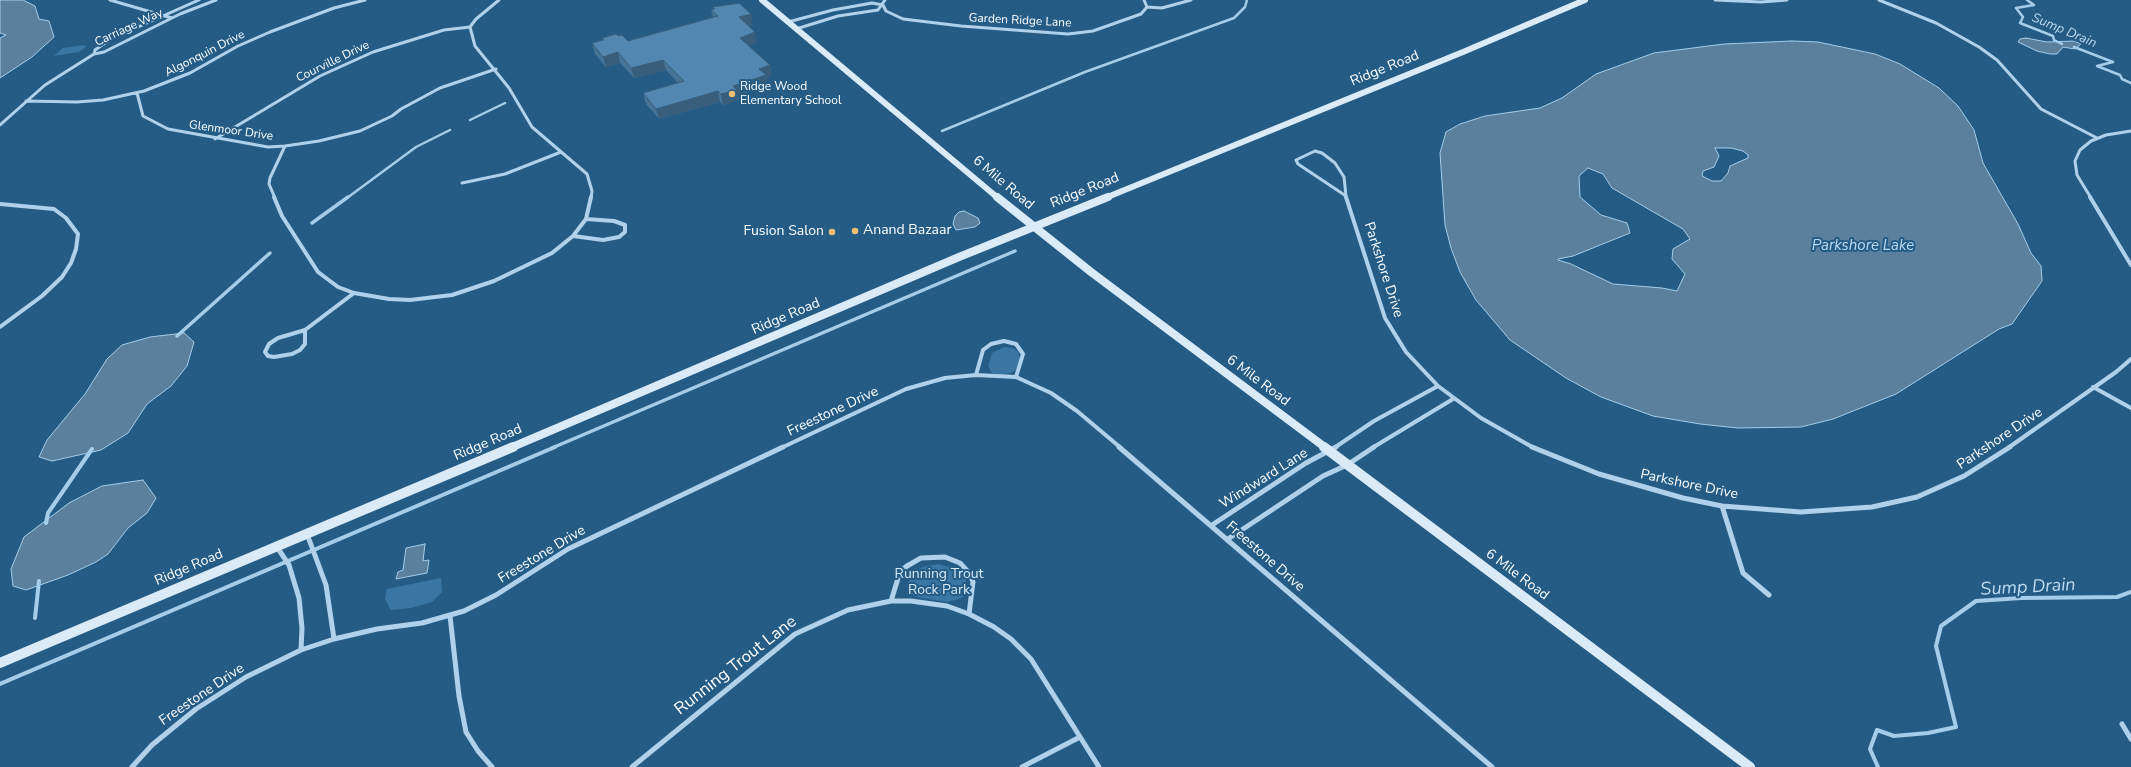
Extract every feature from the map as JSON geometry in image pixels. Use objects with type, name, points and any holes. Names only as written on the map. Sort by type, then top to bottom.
[{"type":"street","points":[[110,0],[172,18]]},
{"type":"street","name":"Carriage Way","points":[[94,54],[95,50],[111,39],[161,15],[199,0]]},
{"type":"street","name":"Carriage Way","points":[[0,125],[45,85],[94,54],[104,52],[172,18],[216,0]]},
{"type":"street","name":"Algonquin Drive","points":[[26,101],[77,102],[103,100],[137,93],[169,83],[238,46],[270,32],[334,8],[365,0]]},
{"type":"street","points":[[284,146],[270,178],[269,184],[282,216],[318,272],[338,287],[354,294],[389,299],[410,300],[452,295],[494,281],[552,253],[573,236],[586,218],[592,191],[587,174],[532,127],[496,69],[475,46],[470,27],[476,19],[499,0]]},
{"type":"street","name":"6 Mile Road","points":[[762,0],[1033,227],[1329,452],[1750,767]]},
{"type":"street","points":[[796,29],[838,16],[878,10],[884,5],[885,0]]},
{"type":"street","points":[[1144,0],[1147,7],[1162,8],[1191,0]]},
{"type":"street","name":"Ridge Road","points":[[0,663],[1033,227],[1456,55],[1585,0]]},
{"type":"street","points":[[1715,0],[1761,2],[1787,0]]},
{"type":"street","points":[[1879,0],[1936,23],[1974,43],[1997,60],[2041,109],[2097,138]]},
{"type":"street","points":[[788,22],[833,10],[872,3],[884,5]]},
{"type":"street","name":"Garden Ridge Lane","points":[[884,5],[886,11],[902,19],[960,26],[1068,34],[1093,31],[1141,14],[1147,7]]},
{"type":"street","name":"Courville Drive","points":[[215,139],[301,87],[373,52],[444,30],[470,27]]},
{"type":"street","name":"Glenmoor Drive","points":[[137,93],[143,116],[168,129],[215,139],[268,147],[284,146],[319,141],[360,131],[392,116],[401,108],[440,88],[496,69]]},
{"type":"street","points":[[2131,131],[2097,138],[2080,150],[2075,161],[2077,175],[2131,265]]},
{"type":"street","name":"Parkshore Drive","points":[[1346,196],[1298,164],[1296,160],[1315,151],[1329,157],[1344,177],[1346,196],[1385,318],[1406,352],[1438,386],[1453,399],[1496,428],[1551,456],[1655,492],[1722,506],[1783,512],[1835,511],[1872,507],[1917,497],[1964,476],[2018,442],[2131,359]]},
{"type":"street","points":[[462,183],[505,174],[561,152]]},
{"type":"street","points":[[0,204],[54,209],[66,218],[78,234],[76,249],[71,263],[62,277],[42,296],[0,327]]},
{"type":"street","points":[[573,236],[603,240],[619,238],[625,232],[625,225],[614,221],[586,218]]},
{"type":"street","points":[[305,330],[305,344],[292,354],[274,357],[268,356],[264,352],[269,344],[278,338],[305,330],[354,294]]},
{"type":"street","points":[[976,374],[983,350],[996,342],[1004,341],[1016,344],[1023,354],[1016,377]]},
{"type":"street","name":"Freestone Drive","points":[[132,767],[152,745],[196,709],[246,677],[301,650],[334,639],[450,616],[496,595],[568,549],[906,390],[945,378],[976,374],[1016,377],[1051,393],[1077,411],[1212,525],[1492,767]]},
{"type":"street","name":"Windward Lane","points":[[1212,525],[1306,463],[1329,452],[1374,421],[1438,386]]},
{"type":"street","points":[[2093,387],[2131,408]]},
{"type":"street","name":"Windward Lane","points":[[1228,539],[1323,476],[1347,465],[1392,435],[1453,399]]},
{"type":"street","points":[[1722,506],[1743,573],[1769,595]]},
{"type":"street","points":[[306,533],[326,585],[334,639]]},
{"type":"street","points":[[277,546],[289,565],[299,598],[302,628],[301,650]]},
{"type":"street","points":[[891,601],[900,572],[907,566],[922,558],[945,557],[960,563],[970,574],[973,582],[969,614]]},
{"type":"street","name":"Running Trout Lane","points":[[632,767],[795,634],[816,623],[848,610],[891,601],[911,601],[947,606],[969,614],[994,627],[1023,650],[1031,659],[1099,767]]},
{"type":"street","points":[[450,616],[460,702],[466,732],[478,751],[492,767]]},
{"type":"street","points":[[2122,724],[2131,739]]},
{"type":"street","points":[[1022,767],[1080,737]]},
{"type":"green space","points":[[84,45],[86,47],[79,52],[54,56],[63,48]]},
{"type":"green space","points":[[1004,347],[1013,348],[1018,352],[1020,358],[1016,370],[1002,375],[992,373],[988,366],[992,353]]},
{"type":"green space","name":"Running Trout Rock Park","points":[[938,564],[955,569],[966,580],[966,594],[962,598],[947,602],[916,597],[910,593],[907,587],[908,582],[913,575],[922,567]]},
{"type":"green space","points":[[441,578],[442,592],[432,602],[411,608],[391,610],[385,599],[387,589]]},
{"type":"water","points":[[0,0],[23,0],[35,6],[39,19],[49,21],[54,37],[32,57],[0,78],[0,38],[6,35],[0,33]]},
{"type":"water","points":[[2026,38],[2047,42],[2074,41],[2081,44],[2075,49],[2063,47],[2057,54],[2050,54],[2037,51],[2018,42],[2020,39]]},
{"type":"water","name":"Parkshore Lake","points":[[1792,41],[1818,42],[1875,54],[1900,64],[1939,88],[1958,106],[1974,130],[1983,163],[2018,224],[2031,253],[2041,266],[2042,281],[2012,324],[1999,329],[1896,394],[1833,419],[1801,427],[1738,428],[1700,424],[1653,416],[1601,397],[1566,378],[1510,340],[1476,300],[1460,272],[1451,248],[1445,225],[1440,153],[1446,132],[1460,124],[1485,116],[1540,108],[1562,98],[1596,74],[1654,53],[1724,44]],"holes":[[[1715,148],[1731,148],[1743,151],[1748,155],[1748,158],[1730,166],[1728,173],[1721,181],[1712,181],[1702,176],[1703,171],[1714,167],[1719,156]],[[1588,168],[1603,174],[1612,188],[1683,229],[1690,239],[1673,249],[1672,259],[1685,274],[1677,291],[1662,288],[1613,284],[1571,264],[1558,260],[1573,256],[1630,233],[1627,223],[1601,215],[1580,197],[1579,176]]]},
{"type":"water","points":[[964,211],[978,218],[980,223],[975,227],[956,230],[953,224],[955,216],[959,212]]},
{"type":"water","points":[[184,333],[194,342],[187,366],[171,386],[147,404],[128,433],[101,450],[52,461],[39,457],[47,440],[85,394],[107,359],[122,345],[150,337]]},
{"type":"water","points":[[143,480],[156,498],[147,513],[128,528],[108,554],[96,562],[68,575],[26,590],[13,586],[11,569],[24,537],[69,503],[102,486]]},
{"type":"water","points":[[425,544],[423,561],[429,560],[427,573],[396,579],[398,572],[403,570],[406,548]]},
{"type":"building","name":"Ridge Wood Elementary School","points":[[739,3],[751,14],[739,17],[755,32],[740,38],[770,65],[759,69],[766,75],[733,86],[737,90],[721,94],[718,91],[656,109],[643,93],[684,81],[663,60],[631,68],[618,52],[603,57],[592,43],[604,40],[602,38],[616,34],[618,36],[622,35],[628,41],[718,16],[711,10],[715,9],[713,7]]},
{"type":"waterway","points":[[942,131],[1085,72],[1234,18],[1245,7],[1247,0]]},
{"type":"waterway","name":"Sump Drain","points":[[2027,0],[2034,5],[2016,8],[2023,17],[2020,23],[2053,36],[2054,40],[2062,44]]},
{"type":"waterway","name":"Sump Drain","points":[[2074,47],[2113,62],[2097,66],[2120,75],[2122,79],[2131,83]]},
{"type":"waterway","points":[[470,120],[505,103]]},
{"type":"waterway","points":[[347,198],[416,147],[450,130]]},
{"type":"waterway","points":[[312,223],[348,197]]},
{"type":"waterway","points":[[552,448],[1015,251]]},
{"type":"waterway","points":[[177,336],[270,253]]},
{"type":"waterway","points":[[0,684],[555,447]]},
{"type":"waterway","points":[[46,523],[48,513],[92,449]]},
{"type":"waterway","points":[[35,618],[39,581]]},
{"type":"waterway","name":"Sump Drain","points":[[1878,767],[1870,749],[1877,730],[1894,736],[1928,733],[1956,727],[1936,646],[1941,626],[1976,601],[2021,598],[2117,597],[2131,592]]},
{"type":"place","name":"Ridge Wood Elementary School","points":[[732,94]]},
{"type":"place","name":"Anand Bazaar","points":[[855,231]]},
{"type":"place","name":"Fusion Salon","points":[[832,232]]}]
